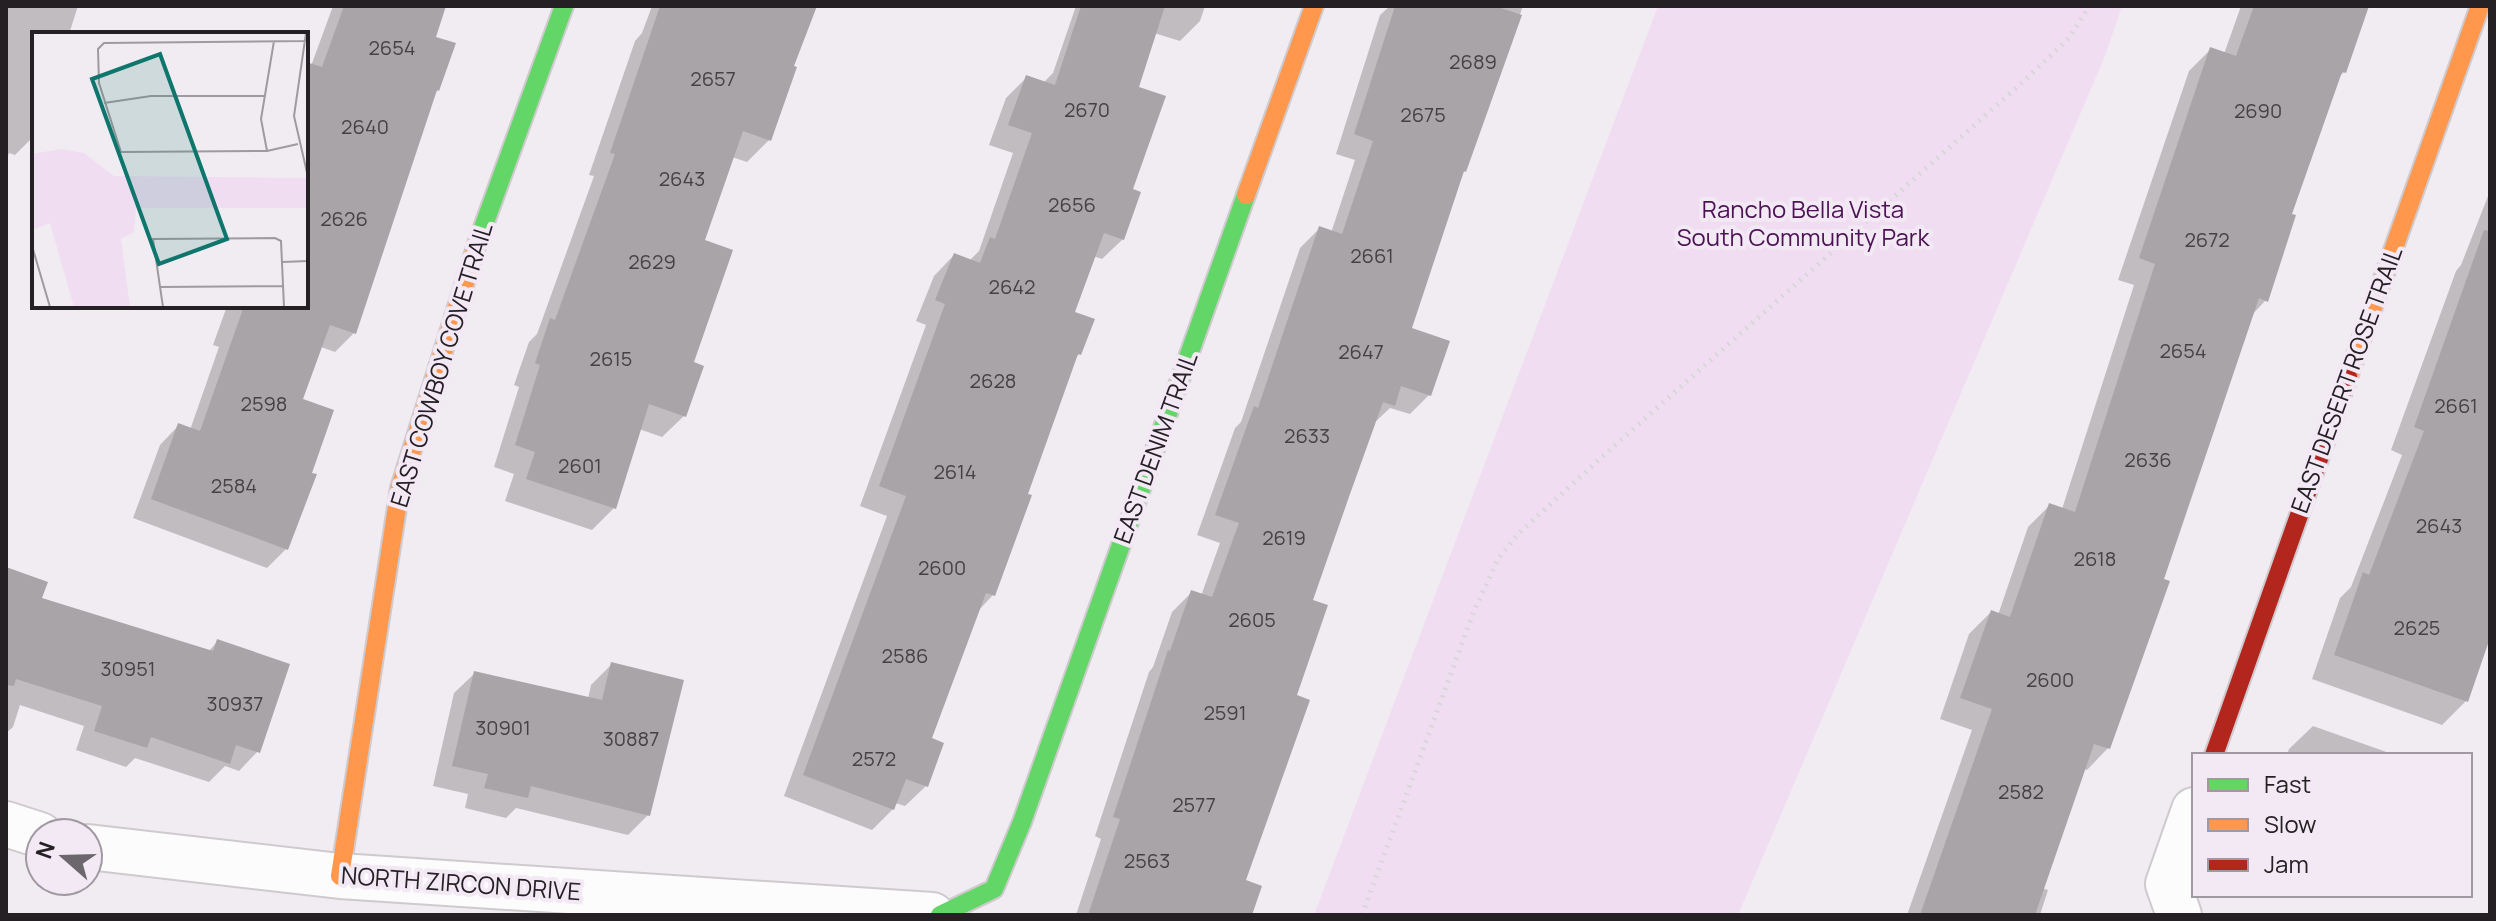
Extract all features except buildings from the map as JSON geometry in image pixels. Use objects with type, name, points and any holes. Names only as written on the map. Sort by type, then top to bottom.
[{"type":"street","name":"EAST COWBOY COVE TRAIL","points":[[340,876],[400,488],[461,289],[564,6]]},
{"type":"street","name":"EAST DENIM TRAIL","points":[[940,915],[994,889],[1027,807],[1314,6]]},
{"type":"street","name":"EAST DESERT ROSE TRAIL","points":[[2215,753],[2480,6]]},
{"type":"street","points":[[2179,915],[2168,884],[2192,816]]},
{"type":"street","name":"NORTH ZIRCON DRIVE","points":[[104,849],[340,876],[932,915]]},
{"type":"path","points":[[1362,915],[1474,611],[1498,559],[1603,456],[2025,80],[2070,37],[2089,6]]},
{"type":"green space","name":"Rancho Bella Vista South Community Park","points":[[1658,6],[2122,6],[2105,56],[1738,915],[1314,915]]},
{"type":"traffic: fast","points":[[477,244],[564,6]]},
{"type":"traffic: fast","points":[[940,915],[994,889],[1022,822],[1246,195]]},
{"type":"traffic: slow","points":[[1246,195],[1314,6]]},
{"type":"traffic: slow","points":[[2348,377],[2480,6]]},
{"type":"traffic: slow","points":[[340,876],[400,488],[477,244]]},
{"type":"traffic: jam","points":[[2215,753],[2348,377]]}]
